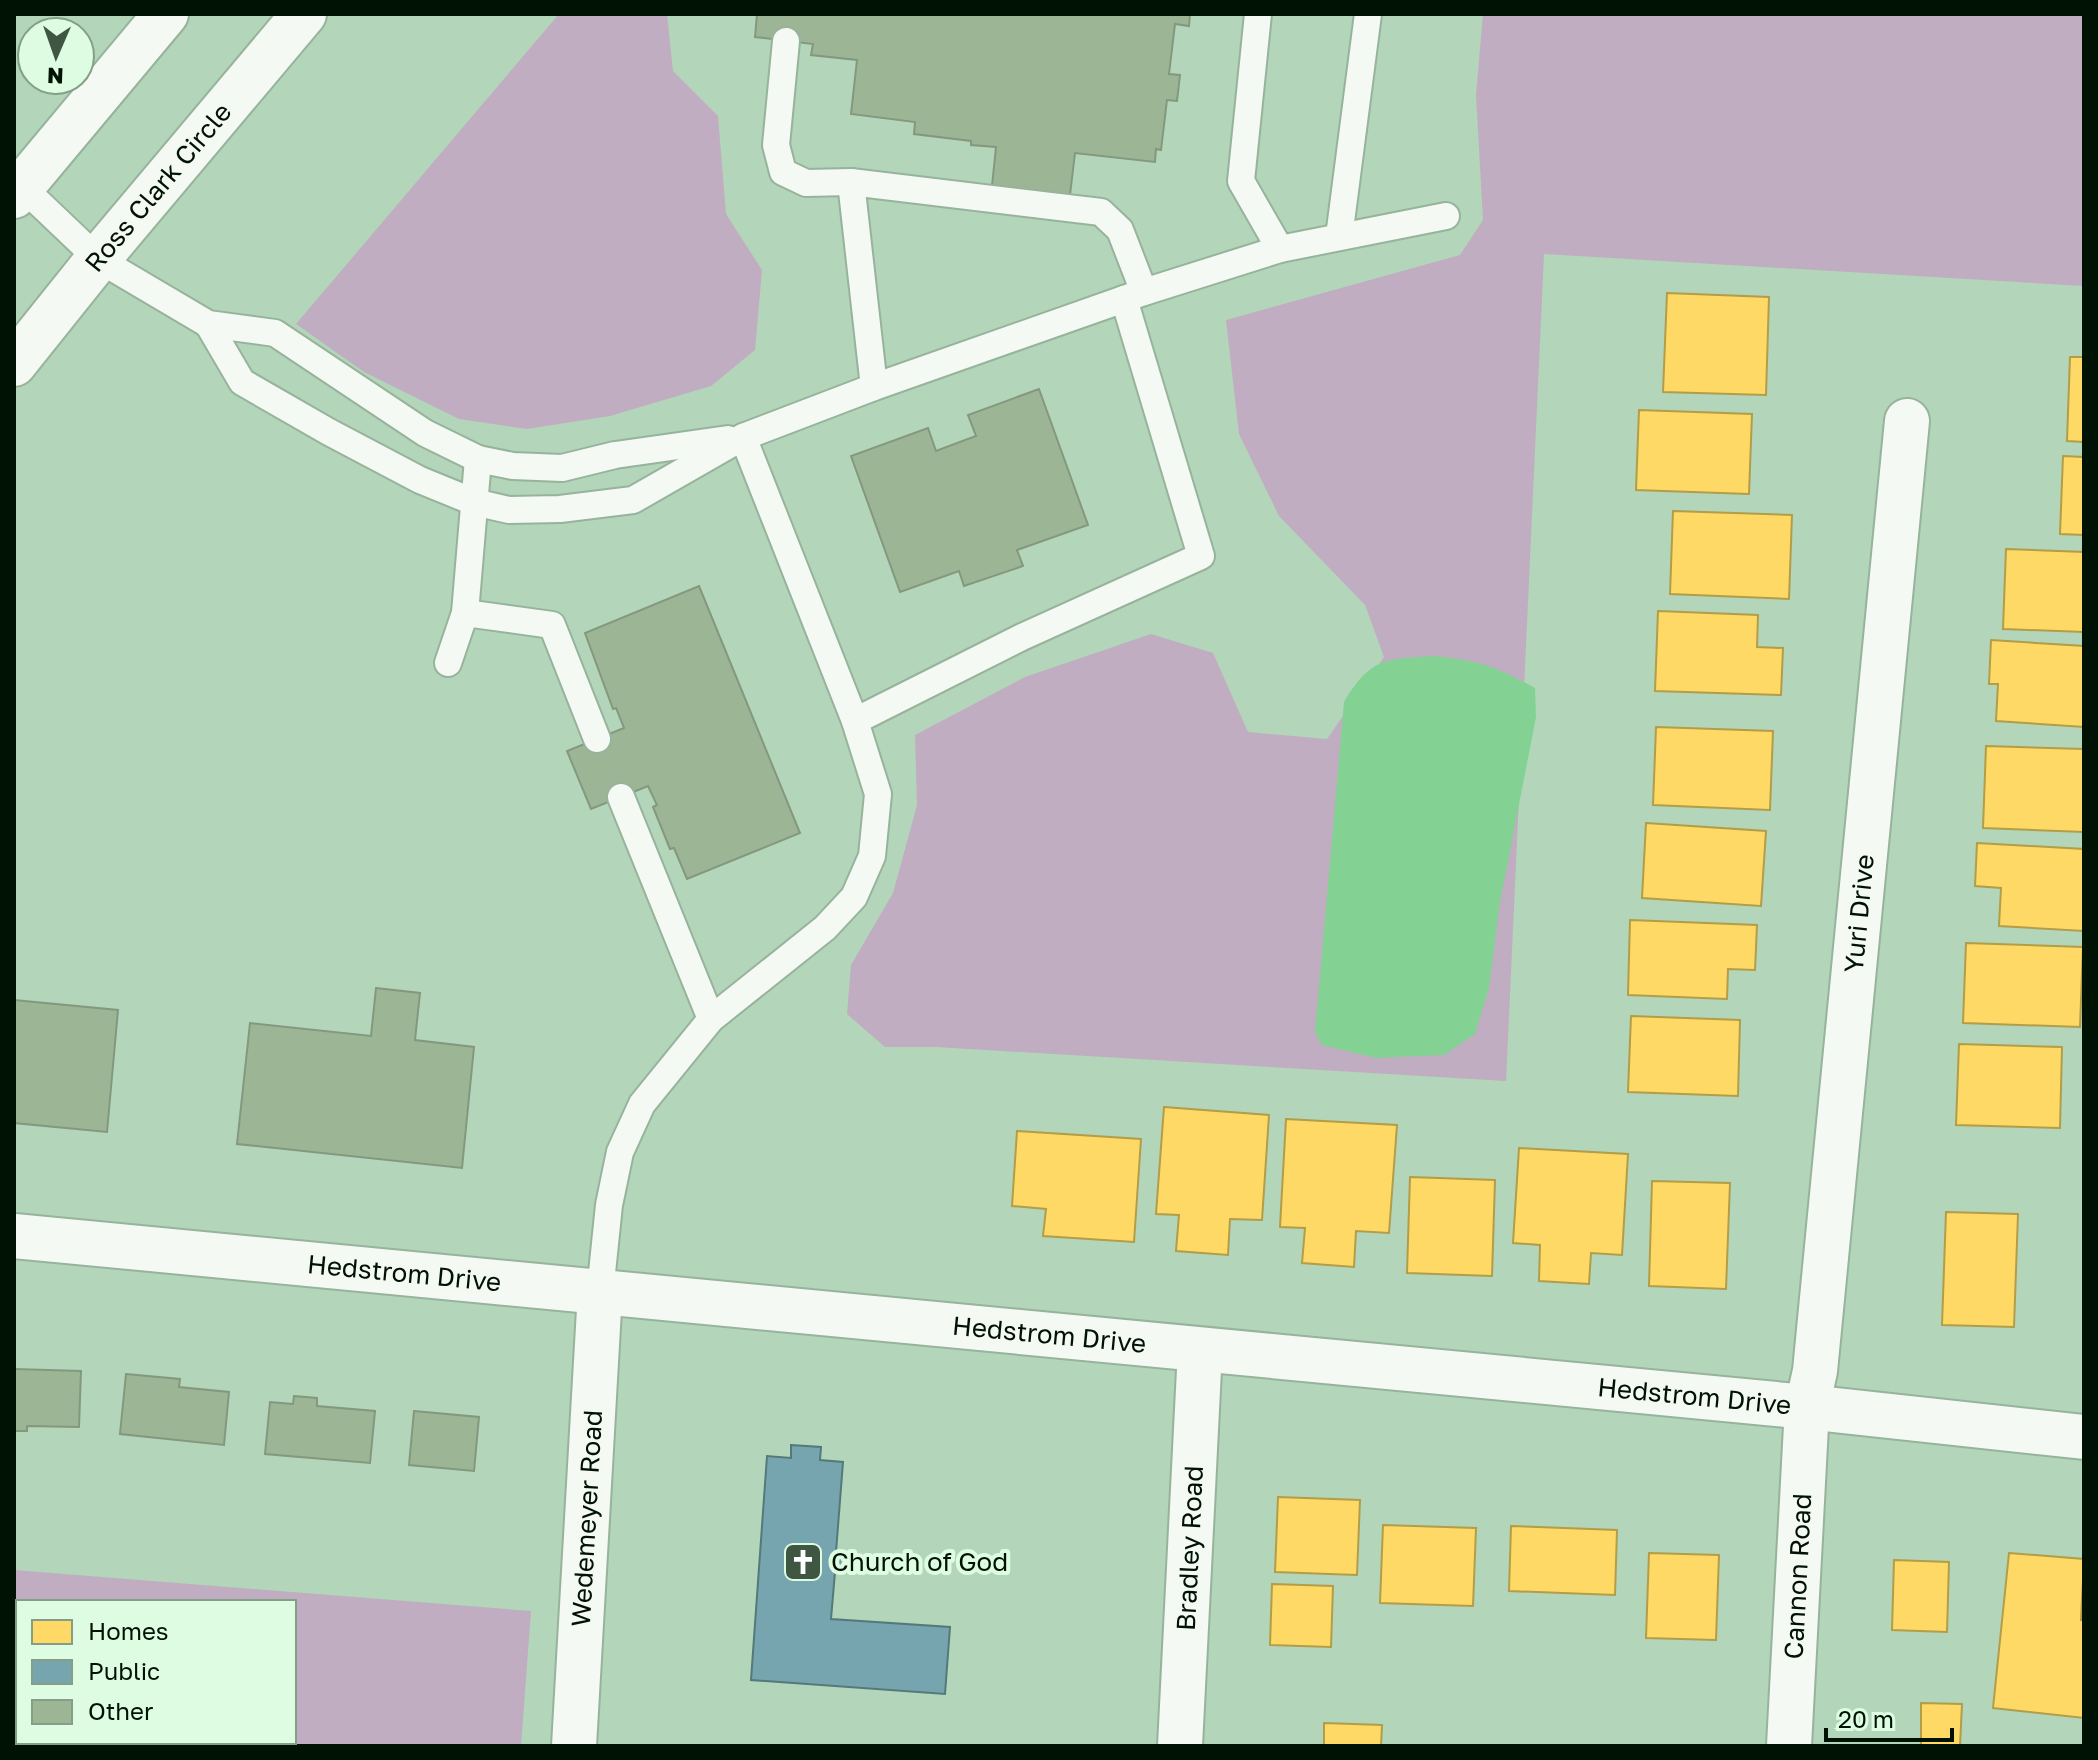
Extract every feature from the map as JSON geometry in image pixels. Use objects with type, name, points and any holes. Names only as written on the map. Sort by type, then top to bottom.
[{"type":"main road","points":[[16,187],[166,14]]},
{"type":"main road","name":"Ross Clark Circle","points":[[14,364],[304,14]]},
{"type":"main road","name":"Yuri Drive","points":[[1807,1407],[1815,1371],[1907,421]]},
{"type":"main road","name":"Hedstrom Drive","points":[[14,1236],[1807,1407],[2084,1437]]},
{"type":"main road","name":"Wedemeyer Road","points":[[574,1746],[600,1292]]},
{"type":"main road","name":"Bradley Road","points":[[1180,1746],[1200,1350]]},
{"type":"main road","name":"Cannon Road","points":[[1789,1746],[1807,1407]]},
{"type":"lane","points":[[1258,14],[1241,181],[1280,249]]},
{"type":"lane","points":[[1339,237],[1368,14]]},
{"type":"lane","points":[[786,41],[776,145],[783,172],[806,183],[851,182],[1101,212],[1120,230],[1201,556],[1022,637],[855,721]]},
{"type":"lane","points":[[851,182],[874,387]]},
{"type":"lane","points":[[16,187],[98,259],[208,324],[275,333],[425,433],[478,459],[513,466],[562,468],[615,455],[743,437]]},
{"type":"lane","points":[[208,324],[242,382],[420,480],[474,502],[509,510],[560,509],[633,500],[743,437],[1134,295],[1280,249],[1446,216]]},
{"type":"lane","points":[[600,1292],[609,1205],[620,1152],[642,1104],[711,1019],[825,928],[854,897],[872,856],[878,794],[855,721],[743,437]]},
{"type":"lane","points":[[448,663],[465,613],[478,459]]},
{"type":"lane","points":[[465,613],[552,625],[597,739]]},
{"type":"lane","points":[[621,797],[711,1019]]},
{"type":"shaded area","points":[[559,14],[667,14],[673,71],[718,116],[726,214],[762,270],[755,350],[711,386],[610,416],[527,429],[459,419],[364,372],[296,324]]},
{"type":"shaded area","points":[[1483,14],[2084,14],[2084,286],[1544,254],[1506,1081],[936,1047],[885,1047],[847,1014],[851,965],[893,893],[917,805],[915,735],[1025,677],[1151,634],[1213,653],[1248,732],[1327,739],[1384,657],[1365,605],[1279,516],[1239,434],[1226,320],[1460,255],[1483,220],[1476,95]]},
{"type":"shaded area","points":[[1435,656],[1487,666],[1535,688],[1536,717],[1500,902],[1489,988],[1475,1034],[1444,1055],[1376,1058],[1322,1045],[1315,1032],[1344,702],[1363,676],[1381,663]]},
{"type":"shaded area","points":[[14,1570],[531,1611],[521,1746],[14,1746]]},
{"type":"building: Homes","points":[[1667,293],[1769,297],[1766,395],[1663,392]]},
{"type":"building: Homes","points":[[2070,357],[2084,357],[2084,442],[2067,441]]},
{"type":"building: Homes","points":[[1639,410],[1752,414],[1749,494],[1636,490]]},
{"type":"building: Homes","points":[[2063,456],[2084,457],[2084,535],[2060,534]]},
{"type":"building: Homes","points":[[1673,511],[1792,515],[1789,599],[1670,594]]},
{"type":"building: Homes","points":[[2006,549],[2084,552],[2084,632],[2003,629]]},
{"type":"building: Homes","points":[[1658,611],[1758,615],[1757,647],[1783,648],[1781,695],[1655,691]]},
{"type":"building: Homes","points":[[1991,640],[2084,646],[2084,727],[1996,721],[1998,684],[1989,684]]},
{"type":"building: Homes","points":[[1656,727],[1773,731],[1770,810],[1653,805]]},
{"type":"building: Homes","points":[[1986,746],[2084,749],[2084,832],[1983,828]]},
{"type":"building: Homes","points":[[1646,823],[1766,831],[1761,906],[1642,898]]},
{"type":"building: Homes","points":[[1977,843],[2084,849],[2084,931],[1999,926],[2001,888],[1975,886]]},
{"type":"building: Homes","points":[[1630,920],[1757,925],[1755,970],[1728,969],[1727,999],[1628,995]]},
{"type":"building: Homes","points":[[1966,943],[2083,947],[2080,1027],[1963,1023]]},
{"type":"building: Homes","points":[[1631,1016],[1740,1020],[1738,1096],[1628,1092]]},
{"type":"building: Homes","points":[[1959,1044],[2062,1047],[2060,1128],[1956,1125]]},
{"type":"building: Homes","points":[[1164,1107],[1269,1115],[1262,1220],[1230,1219],[1228,1255],[1176,1251],[1179,1215],[1156,1214]]},
{"type":"building: Homes","points":[[1286,1119],[1397,1125],[1389,1233],[1356,1231],[1354,1267],[1302,1263],[1305,1228],[1280,1227]]},
{"type":"building: Homes","points":[[1017,1131],[1141,1139],[1134,1242],[1043,1236],[1046,1209],[1012,1206]]},
{"type":"building: Homes","points":[[1519,1148],[1628,1154],[1622,1255],[1591,1253],[1589,1284],[1539,1281],[1540,1245],[1513,1243]]},
{"type":"building: Homes","points":[[1410,1177],[1495,1180],[1492,1276],[1407,1273]]},
{"type":"building: Homes","points":[[1652,1181],[1730,1183],[1726,1289],[1649,1286]]},
{"type":"building: Homes","points":[[1946,1212],[2018,1214],[2014,1327],[1942,1325]]},
{"type":"building: Homes","points":[[1278,1497],[1360,1500],[1357,1575],[1275,1572]]},
{"type":"building: Homes","points":[[1383,1525],[1476,1528],[1473,1606],[1380,1603]]},
{"type":"building: Homes","points":[[1511,1526],[1617,1530],[1615,1595],[1509,1591]]},
{"type":"building: Homes","points":[[1649,1553],[1719,1555],[1716,1640],[1646,1638]]},
{"type":"building: Homes","points":[[2009,1553],[2084,1559],[2081,1620],[2084,1620],[2084,1718],[1993,1708]]},
{"type":"building: Homes","points":[[1894,1560],[1949,1562],[1947,1632],[1892,1630]]},
{"type":"building: Homes","points":[[1272,1584],[1333,1586],[1331,1647],[1270,1645]]},
{"type":"building: Homes","points":[[1921,1703],[1962,1704],[1960,1746],[1921,1746]]},
{"type":"building: Homes","points":[[1324,1723],[1382,1725],[1381,1746],[1324,1746]]},
{"type":"building: Public","name":"Church of God","points":[[791,1445],[821,1447],[820,1460],[843,1462],[836,1552],[847,1553],[846,1573],[835,1572],[831,1619],[950,1627],[945,1694],[751,1680],[767,1456],[791,1458]]},
{"type":"building: Other","points":[[757,14],[1190,14],[1189,26],[1175,24],[1169,74],[1180,75],[1177,101],[1167,100],[1161,150],[1156,149],[1155,162],[1075,153],[1070,195],[992,186],[996,147],[914,134],[915,122],[851,114],[857,60],[811,55],[813,44],[755,37]]},
{"type":"building: Other","points":[[1039,389],[1088,525],[1017,550],[1023,566],[964,586],[959,571],[900,592],[851,456],[928,428],[936,451],[976,436],[968,415]]},
{"type":"building: Other","points":[[699,586],[800,833],[687,879],[674,848],[670,849],[648,786],[591,809],[567,751],[624,728],[616,708],[613,709],[585,633]]},
{"type":"building: Other","points":[[376,988],[420,993],[415,1040],[474,1047],[462,1168],[237,1144],[250,1023],[371,1036]]},
{"type":"building: Other","points":[[14,1000],[118,1010],[107,1132],[14,1123]]},
{"type":"building: Other","points":[[14,1369],[81,1371],[79,1427],[27,1426],[27,1431],[14,1431]]},
{"type":"building: Other","points":[[126,1374],[180,1379],[179,1387],[229,1392],[224,1445],[120,1434]]},
{"type":"building: Other","points":[[294,1396],[317,1398],[317,1406],[375,1411],[370,1463],[265,1454],[270,1402],[293,1404]]},
{"type":"building: Other","points":[[414,1411],[479,1417],[474,1471],[409,1465]]},
{"type":"place","name":"Church of God","points":[[803,1562]]}]
